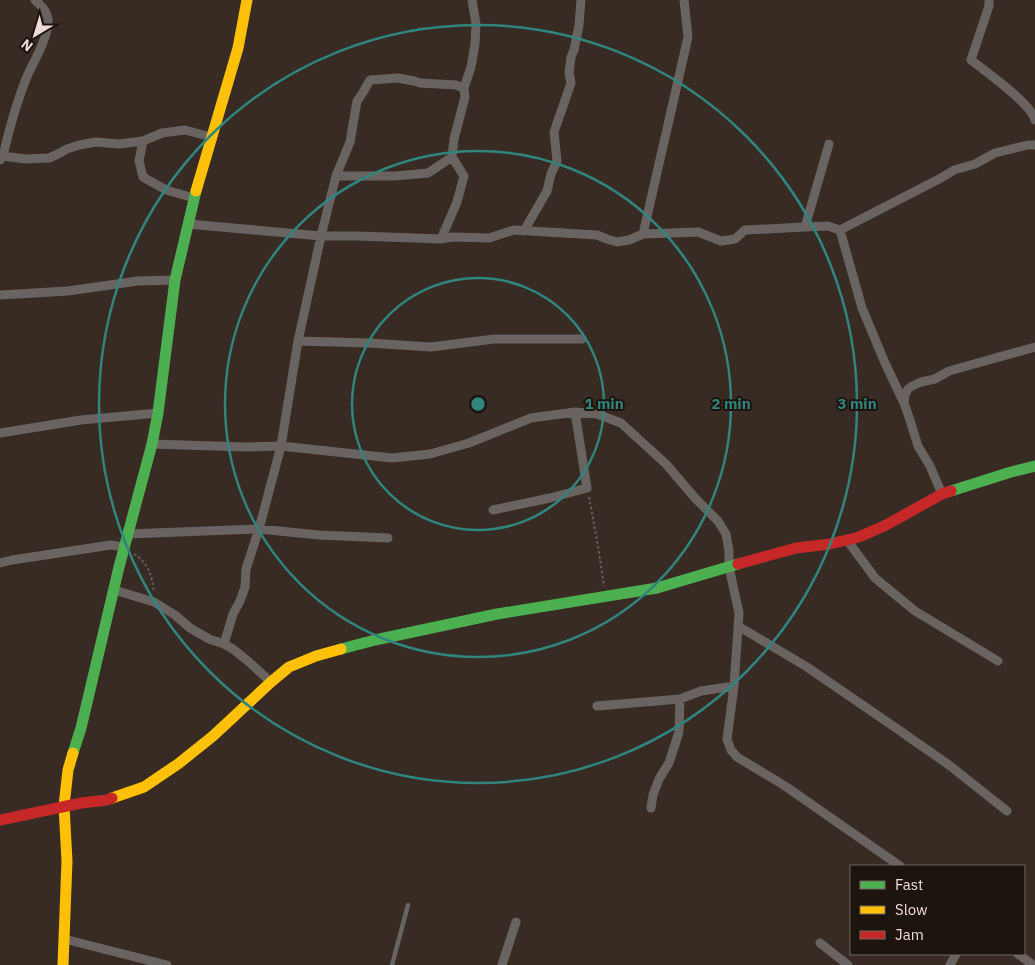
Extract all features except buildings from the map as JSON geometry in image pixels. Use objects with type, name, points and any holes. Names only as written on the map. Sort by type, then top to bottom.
[{"type":"street","points":[[35,0],[41,6],[48,20],[46,34],[14,111],[1,158],[49,158],[78,145],[96,142],[119,144],[143,141],[162,132],[185,130],[211,137]]},
{"type":"street","points":[[63,965],[67,861],[64,806],[68,770],[81,728],[124,547],[152,444],[158,413],[175,280],[194,198],[238,48],[248,0]]},
{"type":"street","points":[[441,239],[458,202],[464,176],[452,157],[454,138],[465,97],[464,88],[471,67],[475,44],[476,24],[472,0]]},
{"type":"street","points":[[524,231],[547,191],[551,174],[557,161],[554,132],[571,83],[569,73],[577,34],[581,0]]},
{"type":"street","points":[[643,234],[688,37],[684,0]]},
{"type":"street","points":[[990,0],[971,60],[1016,96],[1034,115],[1035,120]]},
{"type":"street","points":[[224,644],[233,614],[245,587],[246,568],[259,529],[281,446],[298,341],[320,236],[336,176],[350,142],[357,101],[370,80],[398,78],[414,80],[420,83],[456,85],[464,88]]},
{"type":"street","points":[[143,141],[139,161],[143,177],[166,190],[194,198]]},
{"type":"street","points":[[805,226],[829,144]]},
{"type":"street","points":[[188,224],[320,236],[441,239],[453,236],[489,238],[514,230],[597,235],[617,242],[629,240],[643,234],[698,232],[721,241],[735,239],[745,230],[805,226],[828,226],[840,230],[954,170],[975,164],[995,153],[1035,145]]},
{"type":"street","points":[[336,176],[396,176],[428,173],[452,157]]},
{"type":"street","points":[[840,230],[862,308],[904,403],[918,446],[930,466],[942,494]]},
{"type":"street","points":[[0,295],[68,291],[138,281],[175,280]]},
{"type":"street","points":[[298,341],[370,342],[430,346],[494,339],[582,339]]},
{"type":"street","points":[[904,403],[905,395],[912,386],[935,379],[949,371],[1035,347]]},
{"type":"street","points":[[152,444],[245,447],[281,446],[392,458],[430,454],[469,443],[530,418],[575,412],[597,414],[621,423],[666,464],[718,521],[726,534],[739,613],[734,686],[727,739],[731,750],[737,757],[785,786],[899,865]]},
{"type":"street","points":[[493,510],[587,488],[575,412]]},
{"type":"street","points":[[0,433],[81,420],[158,413]]},
{"type":"street","points":[[0,820],[64,806],[107,800],[144,787],[178,764],[213,736],[289,667],[316,656],[375,640],[497,614],[657,588],[771,554],[859,538],[942,494],[1035,466]]},
{"type":"street","points":[[128,534],[259,529],[320,535],[388,538]]},
{"type":"street","points":[[847,540],[875,578],[915,611],[998,661]]},
{"type":"street","points":[[0,563],[112,545],[124,547]]},
{"type":"street","points":[[114,590],[154,602],[175,615],[190,628],[209,639],[224,644],[249,662],[271,682]]},
{"type":"street","points":[[738,626],[807,668],[949,766],[1007,811]]},
{"type":"street","points":[[597,706],[680,699],[701,691],[734,686]]},
{"type":"street","points":[[652,808],[653,794],[659,779],[670,763],[679,732],[680,699]]},
{"type":"street","points":[[502,965],[516,922]]},
{"type":"street","points":[[64,939],[167,965]]},
{"type":"street","points":[[820,943],[848,965]]},
{"type":"street","points":[[1019,955],[1034,965]]},
{"type":"lane","points":[[392,965],[408,905]]},
{"type":"path","points":[[587,488],[606,596]]},
{"type":"path","points":[[124,547],[142,558],[151,574],[154,602]]},
{"type":"traffic: fast","points":[[73,753],[81,728],[119,567],[152,444],[158,413],[175,280],[196,191]]},
{"type":"traffic: fast","points":[[951,491],[1035,466]]},
{"type":"traffic: fast","points":[[341,649],[497,614],[657,588],[738,564]]},
{"type":"traffic: slow","points":[[196,191],[238,48],[247,0]]},
{"type":"traffic: slow","points":[[112,798],[144,787],[178,764],[213,736],[289,667],[316,656],[341,649]]},
{"type":"traffic: slow","points":[[63,965],[67,861],[64,806],[68,770],[73,753]]},
{"type":"traffic: jam","points":[[738,564],[796,548],[830,544],[859,537],[951,491]]},
{"type":"traffic: jam","points":[[0,820],[112,798]]}]
